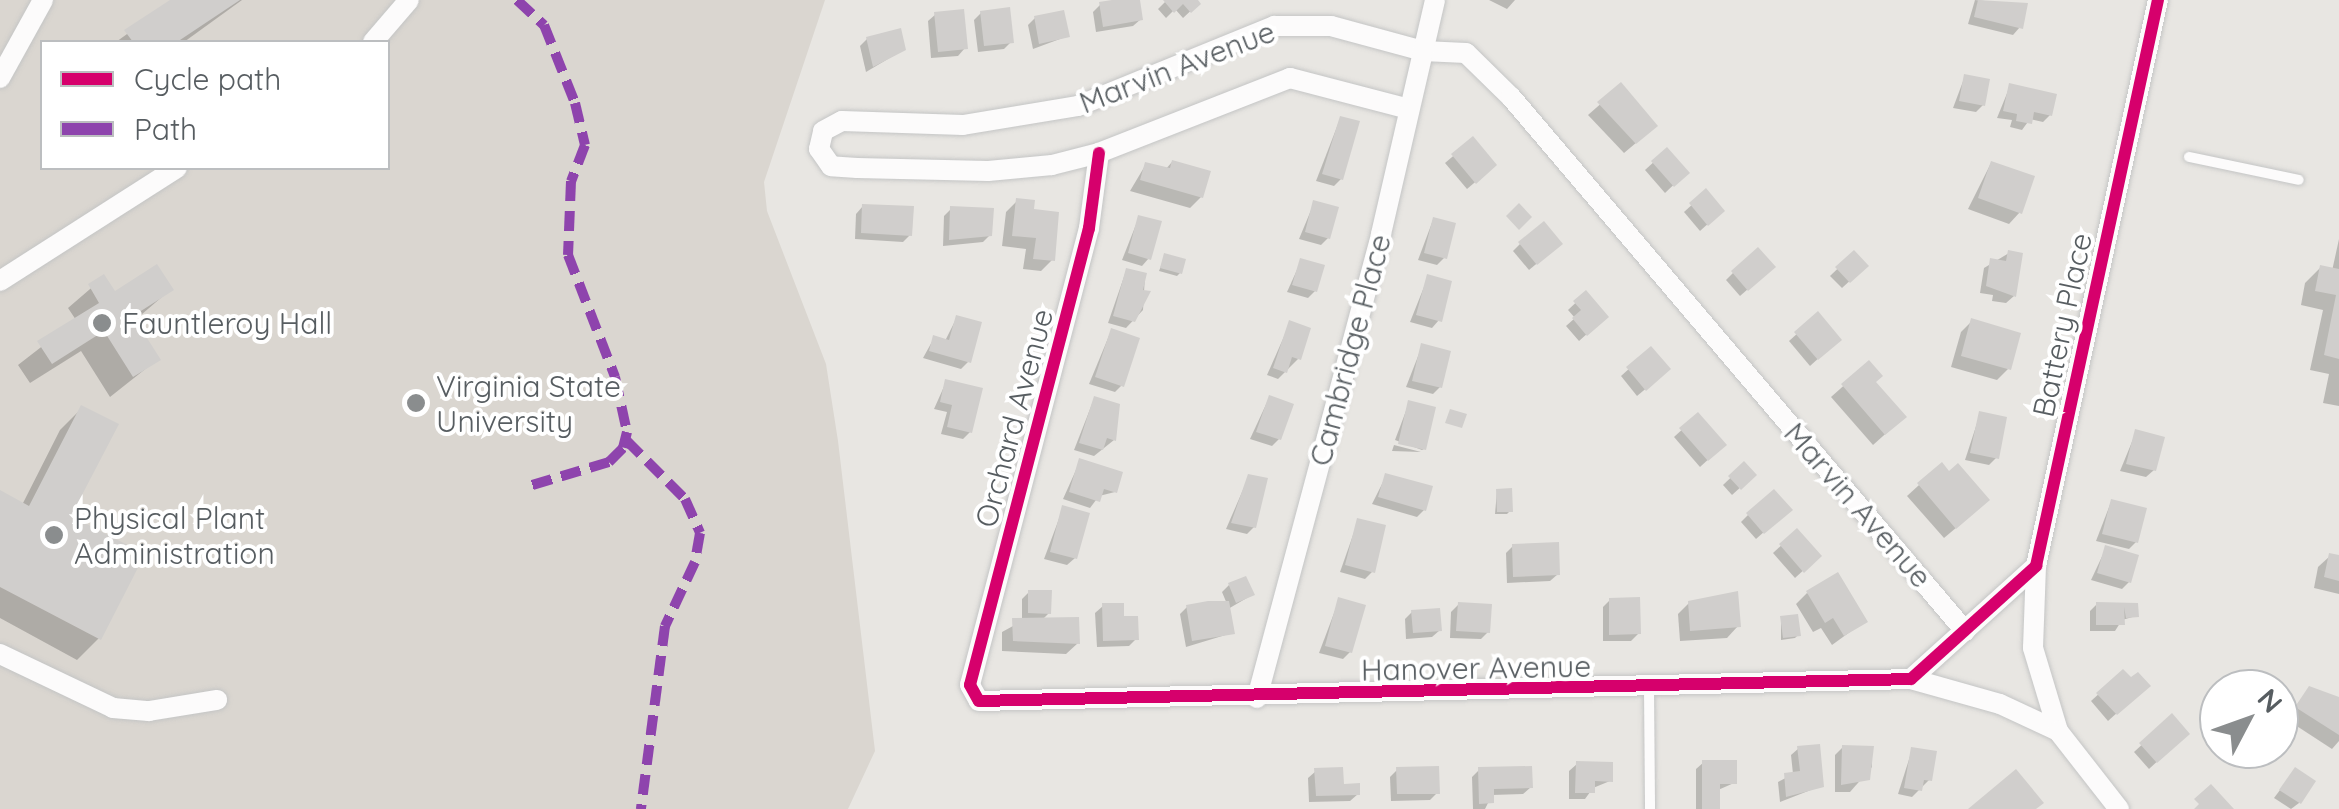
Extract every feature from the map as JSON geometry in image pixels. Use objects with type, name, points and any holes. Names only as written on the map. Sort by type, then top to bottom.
[{"type":"street","points":[[0,78],[43,0]]},
{"type":"street","points":[[375,40],[409,0]]},
{"type":"street","name":"Cambridge Place","points":[[1257,698],[1410,109],[1434,0]]},
{"type":"street","name":"Battery Place","points":[[2036,566],[2158,0]]},
{"type":"street","name":"Marvin Avenue","points":[[1410,109],[1290,78],[1100,153],[1006,170],[831,166],[819,141],[842,121],[963,125],[1078,106],[1274,26],[1331,26],[1423,51],[1452,49],[1481,64],[1965,631]]},
{"type":"street","name":"Orchard Avenue","points":[[972,694],[1090,228],[1100,153]]},
{"type":"street","points":[[0,281],[174,170]]},
{"type":"street","points":[[1912,679],[2036,566]]},
{"type":"street","points":[[2036,566],[2033,648],[2058,731],[2118,809]]},
{"type":"street","points":[[0,654],[113,708],[149,711],[217,700]]},
{"type":"street","points":[[1912,679],[2000,704],[2058,731]]},
{"type":"street","name":"Hanover Avenue","points":[[972,694],[988,705],[1912,679]]},
{"type":"lane","points":[[2189,157],[2298,180]]},
{"type":"lane","points":[[1649,688],[1650,809]]},
{"type":"shaded area","name":"Virginia State University","points":[[0,0],[825,0],[764,182],[767,211],[826,364],[838,441],[875,751],[848,809],[0,809]]},
{"type":"building","points":[[170,0],[240,0],[180,40],[132,40],[124,30]]},
{"type":"building","points":[[1140,0],[1143,20],[1103,27],[1099,2]]},
{"type":"building","points":[[1163,0],[1198,0],[1201,4],[1191,13],[1183,4],[1174,13]]},
{"type":"building","points":[[1978,0],[2028,3],[2023,29],[1974,17]]},
{"type":"building","points":[[1010,7],[1014,43],[984,46],[980,11]]},
{"type":"building","points":[[964,9],[968,49],[938,52],[934,12]]},
{"type":"building","points":[[1064,10],[1070,37],[1039,44],[1034,16]]},
{"type":"building","points":[[901,28],[906,50],[873,67],[866,37]]},
{"type":"building","points":[[1964,74],[1990,79],[1985,106],[1959,101]]},
{"type":"building","points":[[1621,82],[1658,126],[1636,144],[1597,102]]},
{"type":"building","points":[[2009,83],[2057,94],[2052,116],[2034,112],[2032,124],[2016,121],[2017,114],[2003,111]]},
{"type":"building","points":[[1340,116],[1360,121],[1343,180],[1322,174]]},
{"type":"building","points":[[1473,136],[1497,165],[1476,184],[1451,154]]},
{"type":"building","points":[[1667,147],[1690,173],[1674,187],[1651,161]]},
{"type":"building","points":[[1172,160],[1211,171],[1203,198],[1140,180],[1145,162],[1170,168]]},
{"type":"building","points":[[1991,161],[2035,176],[2022,214],[1978,198]]},
{"type":"building","points":[[1706,188],[1725,211],[1708,226],[1689,203]]},
{"type":"building","points":[[1016,198],[1035,200],[1034,209],[1059,212],[1055,261],[1033,259],[1036,238],[1012,236]]},
{"type":"building","points":[[1313,200],[1339,207],[1330,239],[1305,232]]},
{"type":"building","points":[[1519,203],[1532,217],[1519,230],[1506,216]]},
{"type":"building","points":[[862,204],[914,206],[912,236],[861,233]]},
{"type":"building","points":[[950,206],[994,208],[992,236],[949,240]]},
{"type":"building","points":[[1138,215],[1162,221],[1151,260],[1128,253]]},
{"type":"building","points":[[1433,217],[1456,223],[1447,259],[1424,253]]},
{"type":"building","points":[[1544,221],[1563,244],[1537,265],[1518,242]]},
{"type":"building","points":[[1758,247],[1776,267],[1748,291],[1731,271]]},
{"type":"building","points":[[1854,250],[1869,266],[1850,283],[1835,267]]},
{"type":"building","points":[[2008,250],[2023,253],[2016,297],[1986,286],[1990,258],[2006,261]]},
{"type":"building","points":[[1164,253],[1186,259],[1182,274],[1160,268]]},
{"type":"building","points":[[1300,258],[1325,265],[1317,292],[1292,285]]},
{"type":"building","name":"Fauntleroy Hall","points":[[157,264],[174,290],[133,316],[161,360],[133,377],[104,331],[52,364],[37,341],[99,303],[88,284],[104,274],[115,291]]},
{"type":"building","points":[[2320,265],[2339,269],[2339,359],[2324,355],[2336,295],[2315,291]]},
{"type":"building","points":[[1126,268],[1147,273],[1143,290],[1151,291],[1135,322],[1113,316]]},
{"type":"building","points":[[1427,274],[1452,281],[1442,322],[1416,315]]},
{"type":"building","points":[[1586,290],[1609,317],[1587,336],[1572,318],[1581,310],[1573,301]]},
{"type":"building","points":[[1818,311],[1842,340],[1818,360],[1794,332]]},
{"type":"building","points":[[956,315],[982,322],[971,363],[929,351],[933,335],[949,340]]},
{"type":"building","points":[[1971,318],[2021,333],[2011,370],[1961,356]]},
{"type":"building","points":[[1289,320],[1311,328],[1301,360],[1292,357],[1287,373],[1273,368]]},
{"type":"building","points":[[1111,328],[1140,338],[1124,387],[1095,377]]},
{"type":"building","points":[[1421,343],[1451,351],[1442,388],[1412,381]]},
{"type":"building","points":[[1651,346],[1671,369],[1646,391],[1626,367]]},
{"type":"building","points":[[1869,360],[1883,376],[1876,382],[1907,417],[1885,435],[1841,384]]},
{"type":"building","points":[[945,379],[983,388],[972,433],[947,427],[952,405],[940,402]]},
{"type":"building","points":[[1269,395],[1294,404],[1281,440],[1256,432]]},
{"type":"building","points":[[1094,396],[1120,404],[1116,441],[1107,438],[1103,450],[1079,443]]},
{"type":"building","points":[[1408,400],[1436,407],[1426,450],[1398,444]]},
{"type":"building","name":"Physical Plant Administration","points":[[81,405],[119,424],[71,516],[145,554],[101,640],[0,587],[0,490],[29,506]]},
{"type":"building","points":[[1450,409],[1467,414],[1462,428],[1445,423]]},
{"type":"building","points":[[1979,411],[2007,417],[1999,459],[1970,453]]},
{"type":"building","points":[[1698,412],[1727,445],[1708,461],[1679,428]]},
{"type":"building","points":[[2135,429],[2165,437],[2156,471],[2126,464]]},
{"type":"building","points":[[1079,458],[1123,472],[1117,493],[1104,489],[1100,502],[1069,492]]},
{"type":"building","points":[[1744,461],[1757,475],[1741,490],[1728,476]]},
{"type":"building","points":[[1942,462],[1949,471],[1958,463],[1990,500],[1956,529],[1917,483]]},
{"type":"building","points":[[1385,473],[1433,486],[1426,511],[1378,497]]},
{"type":"building","points":[[1248,474],[1268,478],[1256,528],[1231,523]]},
{"type":"building","points":[[1512,488],[1513,512],[1497,512],[1496,489]]},
{"type":"building","points":[[1774,489],[1793,510],[1764,534],[1746,513]]},
{"type":"building","points":[[2111,499],[2147,508],[2138,543],[2102,534]]},
{"type":"building","points":[[1062,505],[1090,513],[1077,559],[1050,552]]},
{"type":"building","points":[[1357,518],[1386,525],[1375,573],[1345,565]]},
{"type":"building","points":[[1797,528],[1822,556],[1804,573],[1779,544]]},
{"type":"building","points":[[1559,542],[1560,575],[1513,577],[1512,544]]},
{"type":"building","points":[[2105,545],[2139,555],[2131,583],[2097,573]]},
{"type":"building","points":[[2329,553],[2339,555],[2339,581],[2324,577]]},
{"type":"building","points":[[1838,572],[1868,622],[1844,636],[1833,618],[1825,623],[1806,591]]},
{"type":"building","points":[[1246,576],[1255,595],[1236,603],[1228,583]]},
{"type":"building","points":[[1028,590],[1052,590],[1051,614],[1028,613]]},
{"type":"building","points":[[1738,591],[1741,627],[1690,631],[1688,601]]},
{"type":"building","points":[[1338,597],[1366,605],[1352,653],[1325,646]]},
{"type":"building","points":[[1640,597],[1641,634],[1609,635],[1609,598]]},
{"type":"building","points":[[1229,601],[1235,634],[1192,641],[1186,605]]},
{"type":"building","points":[[1458,602],[1492,604],[1490,633],[1456,631]]},
{"type":"building","points":[[2096,602],[2138,603],[2139,617],[2126,618],[2124,607],[2125,625],[2096,625]]},
{"type":"building","points":[[1102,603],[1124,603],[1124,616],[1138,616],[1139,640],[1103,641]]},
{"type":"building","points":[[1440,608],[1442,631],[1413,633],[1411,610]]},
{"type":"building","points":[[1798,614],[1801,636],[1783,638],[1780,616]]},
{"type":"building","points":[[1079,617],[1080,644],[1013,641],[1012,618]]},
{"type":"building","points":[[2123,669],[2131,677],[2138,672],[2151,686],[2117,715],[2096,693]]},
{"type":"building","points":[[2309,686],[2339,697],[2339,735],[2299,710],[2299,701]]},
{"type":"building","points":[[2172,713],[2190,734],[2157,763],[2139,743]]},
{"type":"building","points":[[1820,744],[1824,787],[1786,797],[1784,773],[1800,771],[1797,746]]},
{"type":"building","points":[[1842,745],[1874,746],[1870,780],[1841,785]]},
{"type":"building","points":[[1911,747],[1937,751],[1932,781],[1924,780],[1922,791],[1904,788]]},
{"type":"building","points":[[1702,760],[1737,760],[1737,784],[1720,784],[1720,809],[1702,809]]},
{"type":"building","points":[[1576,761],[1613,762],[1613,782],[1595,781],[1595,793],[1575,793]]},
{"type":"building","points":[[1439,766],[1440,794],[1397,794],[1396,767]]},
{"type":"building","points":[[1532,766],[1533,788],[1494,789],[1494,803],[1479,804],[1478,767]]},
{"type":"building","points":[[1343,767],[1344,784],[1360,783],[1360,795],[1316,796],[1314,768]]},
{"type":"building","points":[[2016,769],[2044,803],[2036,809],[1968,809]]},
{"type":"building","points":[[2294,769],[2316,781],[2301,804],[2279,790]]},
{"type":"building","points":[[2211,784],[2234,809],[2194,809],[2199,804],[2194,799]]},
{"type":"marked path","points":[[517,0],[544,25],[575,103],[585,145],[571,181],[568,255],[615,377],[627,432],[623,448],[609,462],[529,486]]},
{"type":"marked path","points":[[626,440],[685,499],[700,533],[695,562],[665,626],[641,809]]},
{"type":"cycle path","points":[[1099,153],[1089,228],[970,685],[979,701],[1911,679],[2036,566],[2158,0]]},
{"type":"place","name":"Fauntleroy Hall","points":[[102,323]]},
{"type":"place","name":"Virginia State University","points":[[416,403]]},
{"type":"place","name":"Physical Plant Administration","points":[[54,535]]}]
